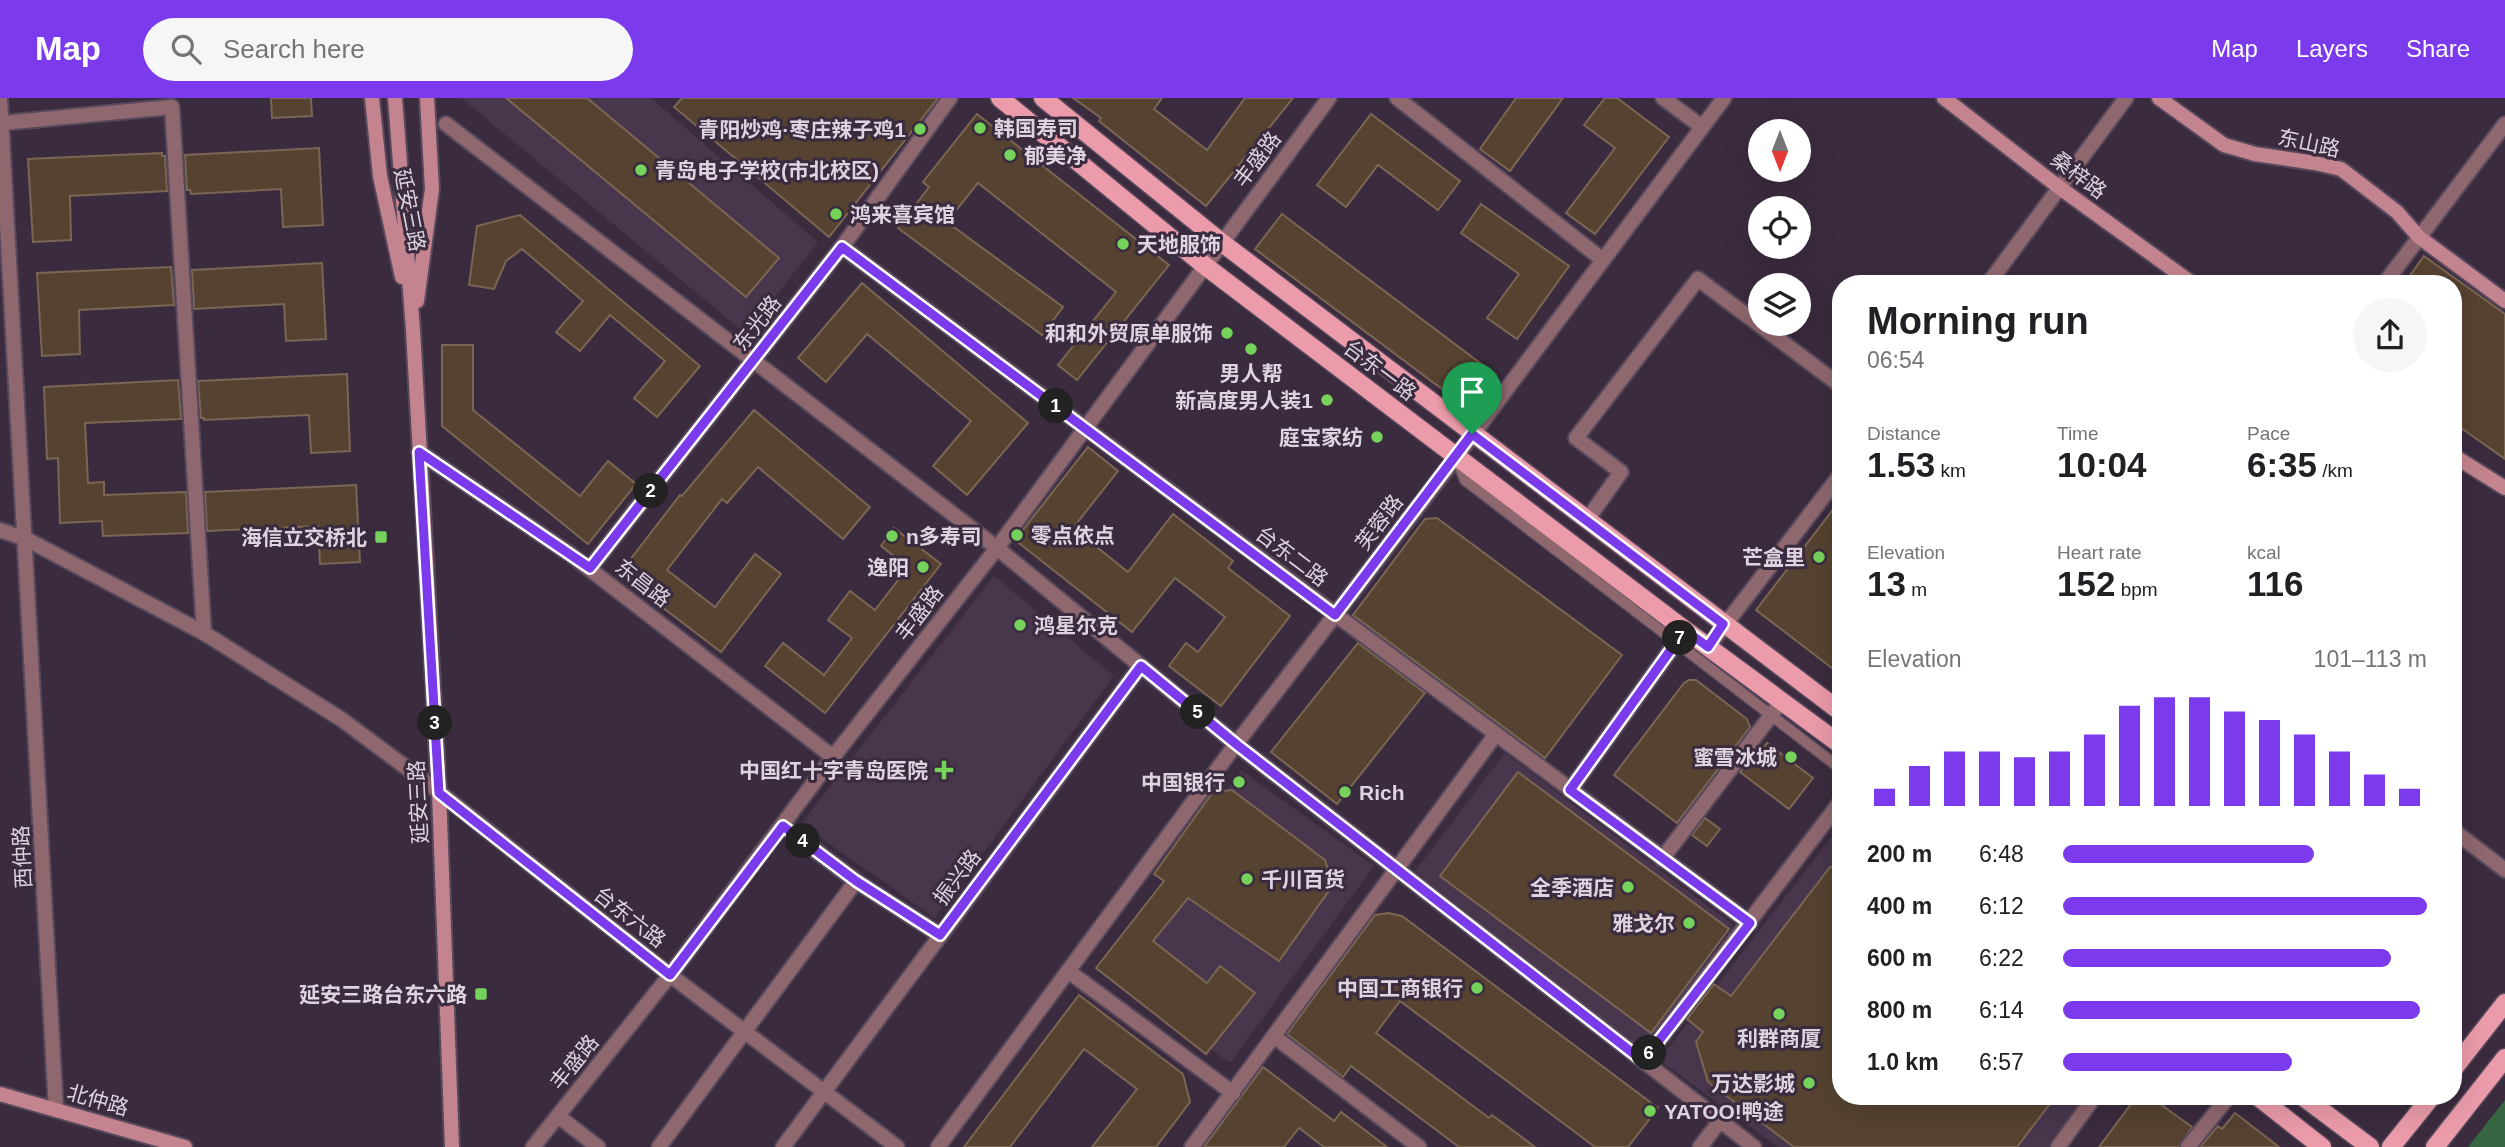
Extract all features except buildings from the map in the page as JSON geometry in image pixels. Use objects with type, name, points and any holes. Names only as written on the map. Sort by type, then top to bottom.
[{"type":"main road","name":"延安三路","points":[[372,98],[380,176],[413,330]]},
{"type":"main road","name":"延安三路","points":[[395,98],[413,330],[439,793],[452,1147]]},
{"type":"main road","name":"延安三路","points":[[413,330],[432,189],[427,98]]},
{"type":"main road","name":"台东一路","points":[[1000,98],[1204,265],[1456,457],[1681,637],[1708,647],[1777,708],[1832,740]]},
{"type":"main road","name":"台东一路","points":[[1043,98],[1221,242],[1832,705]]},
{"type":"main road","name":"桑梓路","points":[[1944,98],[2060,188],[2181,275]]},
{"type":"main road","name":"东山路","points":[[2159,98],[2224,145],[2255,154],[2341,169],[2398,212],[2419,237],[2505,300]]},
{"type":"main road","points":[[2462,461],[2505,488]]},
{"type":"main road","points":[[2462,1058],[2505,1003]]},
{"type":"main road","points":[[2435,1147],[2505,1058]]},
{"type":"main road","name":"北仲路","points":[[0,1094],[185,1147]]},
{"type":"main road","points":[[2268,1105],[2322,1147]]},
{"type":"main road","points":[[2314,1105],[2370,1147]]},
{"type":"main road","points":[[2391,1147],[2425,1105]]},
{"type":"street","name":"西仲路","points":[[0,98],[56,1110]]},
{"type":"street","name":"东光路","points":[[590,568],[842,247],[950,98]]},
{"type":"street","name":"丰盛路","points":[[533,1147],[670,975],[832,757],[997,548],[1329,98]]},
{"type":"street","points":[[1397,98],[1603,260]]},
{"type":"street","points":[[1663,98],[1702,127]]},
{"type":"street","name":"芙蓉路","points":[[938,1147],[1236,744],[1456,457],[1724,98]]},
{"type":"street","points":[[1995,275],[2126,98]]},
{"type":"street","points":[[2,123],[172,107],[204,633]]},
{"type":"street","points":[[446,124],[997,548],[1236,744],[1754,1147]]},
{"type":"street","points":[[2391,275],[2505,124]]},
{"type":"street","name":"台东二路","points":[[842,247],[1750,923]]},
{"type":"street","points":[[1587,520],[1621,472],[1576,438],[1698,279],[1832,379]]},
{"type":"street","name":"东昌路","points":[[419,452],[590,568],[832,757]]},
{"type":"street","points":[[1708,647],[1723,624],[1832,485]]},
{"type":"street","name":"台东六路","points":[[0,530],[26,539],[204,633],[341,719],[670,975],[897,1147]]},
{"type":"street","points":[[1570,790],[1681,637]]},
{"type":"street","name":"振兴路","points":[[783,1147],[1141,666]]},
{"type":"street","points":[[1662,859],[1777,708]]},
{"type":"street","points":[[1192,1147],[1496,734]]},
{"type":"street","points":[[1643,1061],[1832,813]]},
{"type":"street","points":[[783,826],[856,881],[940,935]]},
{"type":"street","points":[[2462,837],[2505,870]]},
{"type":"street","points":[[659,1147],[856,881]]},
{"type":"street","points":[[1068,971],[1233,1093]]},
{"type":"street","points":[[1275,1037],[1419,1147]]},
{"type":"street","points":[[2058,1147],[2088,1105]]},
{"type":"street","points":[[2188,1147],[2223,1105]]},
{"type":"street","points":[[558,1116],[598,1147]]},
{"type":"street","points":[[1700,1147],[1720,1121]]},
{"type":"lane","points":[[1681,637],[1777,708],[1832,760]]},
{"type":"shaded area","name":"青岛电子学校(市北校区)","points":[[461,98],[651,98],[818,242],[746,334]]},
{"type":"shaded area","name":"中国红十字青岛医院","points":[[994,576],[1114,676],[935,918],[801,824]]},
{"type":"shaded area","points":[[1505,753],[1733,925],[1643,1050],[1415,871]]},
{"type":"shaded area","points":[[1241,770],[1374,866],[1230,1063],[1096,968],[1154,894]]},
{"type":"shaded area","name":"利群商厦","points":[[1832,837],[1832,1105],[2086,1105],[2056,1147],[1778,1147],[1659,1060]]},
{"type":"green space","points":[[2505,1100],[2505,1147],[2468,1147]]},
{"type":"place","name":"韩国寿司","points":[[980,128]]},
{"type":"place","name":"青阳炒鸡·枣庄辣子鸡1","points":[[920,129]]},
{"type":"place","name":"郁美净","points":[[1010,155]]},
{"type":"place","name":"青岛电子学校(市北校区)","points":[[641,170]]},
{"type":"place","name":"鸿来喜宾馆","points":[[836,214]]},
{"type":"place","name":"天地服饰","points":[[1123,244]]},
{"type":"place","name":"和和外贸原单服饰","points":[[1227,333]]},
{"type":"place","name":"男人帮","points":[[1251,349]]},
{"type":"place","name":"新高度男人装1","points":[[1327,400]]},
{"type":"place","name":"庭宝家纺","points":[[1377,437]]},
{"type":"place","name":"零点依点","points":[[1017,535]]},
{"type":"place","name":"n多寿司","points":[[892,536]]},
{"type":"place","name":"海信立交桥北","points":[[381,537]]},
{"type":"place","name":"芒盒里","points":[[1819,557]]},
{"type":"place","name":"逸阳","points":[[923,567]]},
{"type":"place","name":"鸿星尔克","points":[[1020,625]]},
{"type":"place","name":"蜜雪冰城","points":[[1791,757]]},
{"type":"place","name":"中国红十字青岛医院","points":[[944,770]]},
{"type":"place","name":"中国银行","points":[[1239,782]]},
{"type":"place","name":"Rich","points":[[1345,792]]},
{"type":"place","name":"千川百货","points":[[1247,879]]},
{"type":"place","name":"全季酒店","points":[[1628,887]]},
{"type":"place","name":"雅戈尔","points":[[1689,923]]},
{"type":"place","name":"中国工商银行","points":[[1477,988]]},
{"type":"place","name":"延安三路台东六路","points":[[481,994]]},
{"type":"place","name":"利群商厦","points":[[1779,1014]]},
{"type":"place","name":"万达影城","points":[[1809,1083]]},
{"type":"place","name":"YATOO!鸭途","points":[[1650,1111]]},
{"type":"route","points":[[842,247],[1335,615],[1472,434],[1723,624],[1708,647],[1685,630],[1570,790],[1750,923],[1643,1061],[1236,744],[1141,666],[940,935],[856,881],[783,826],[670,975],[439,793],[419,452],[590,568],[842,247]]}]
